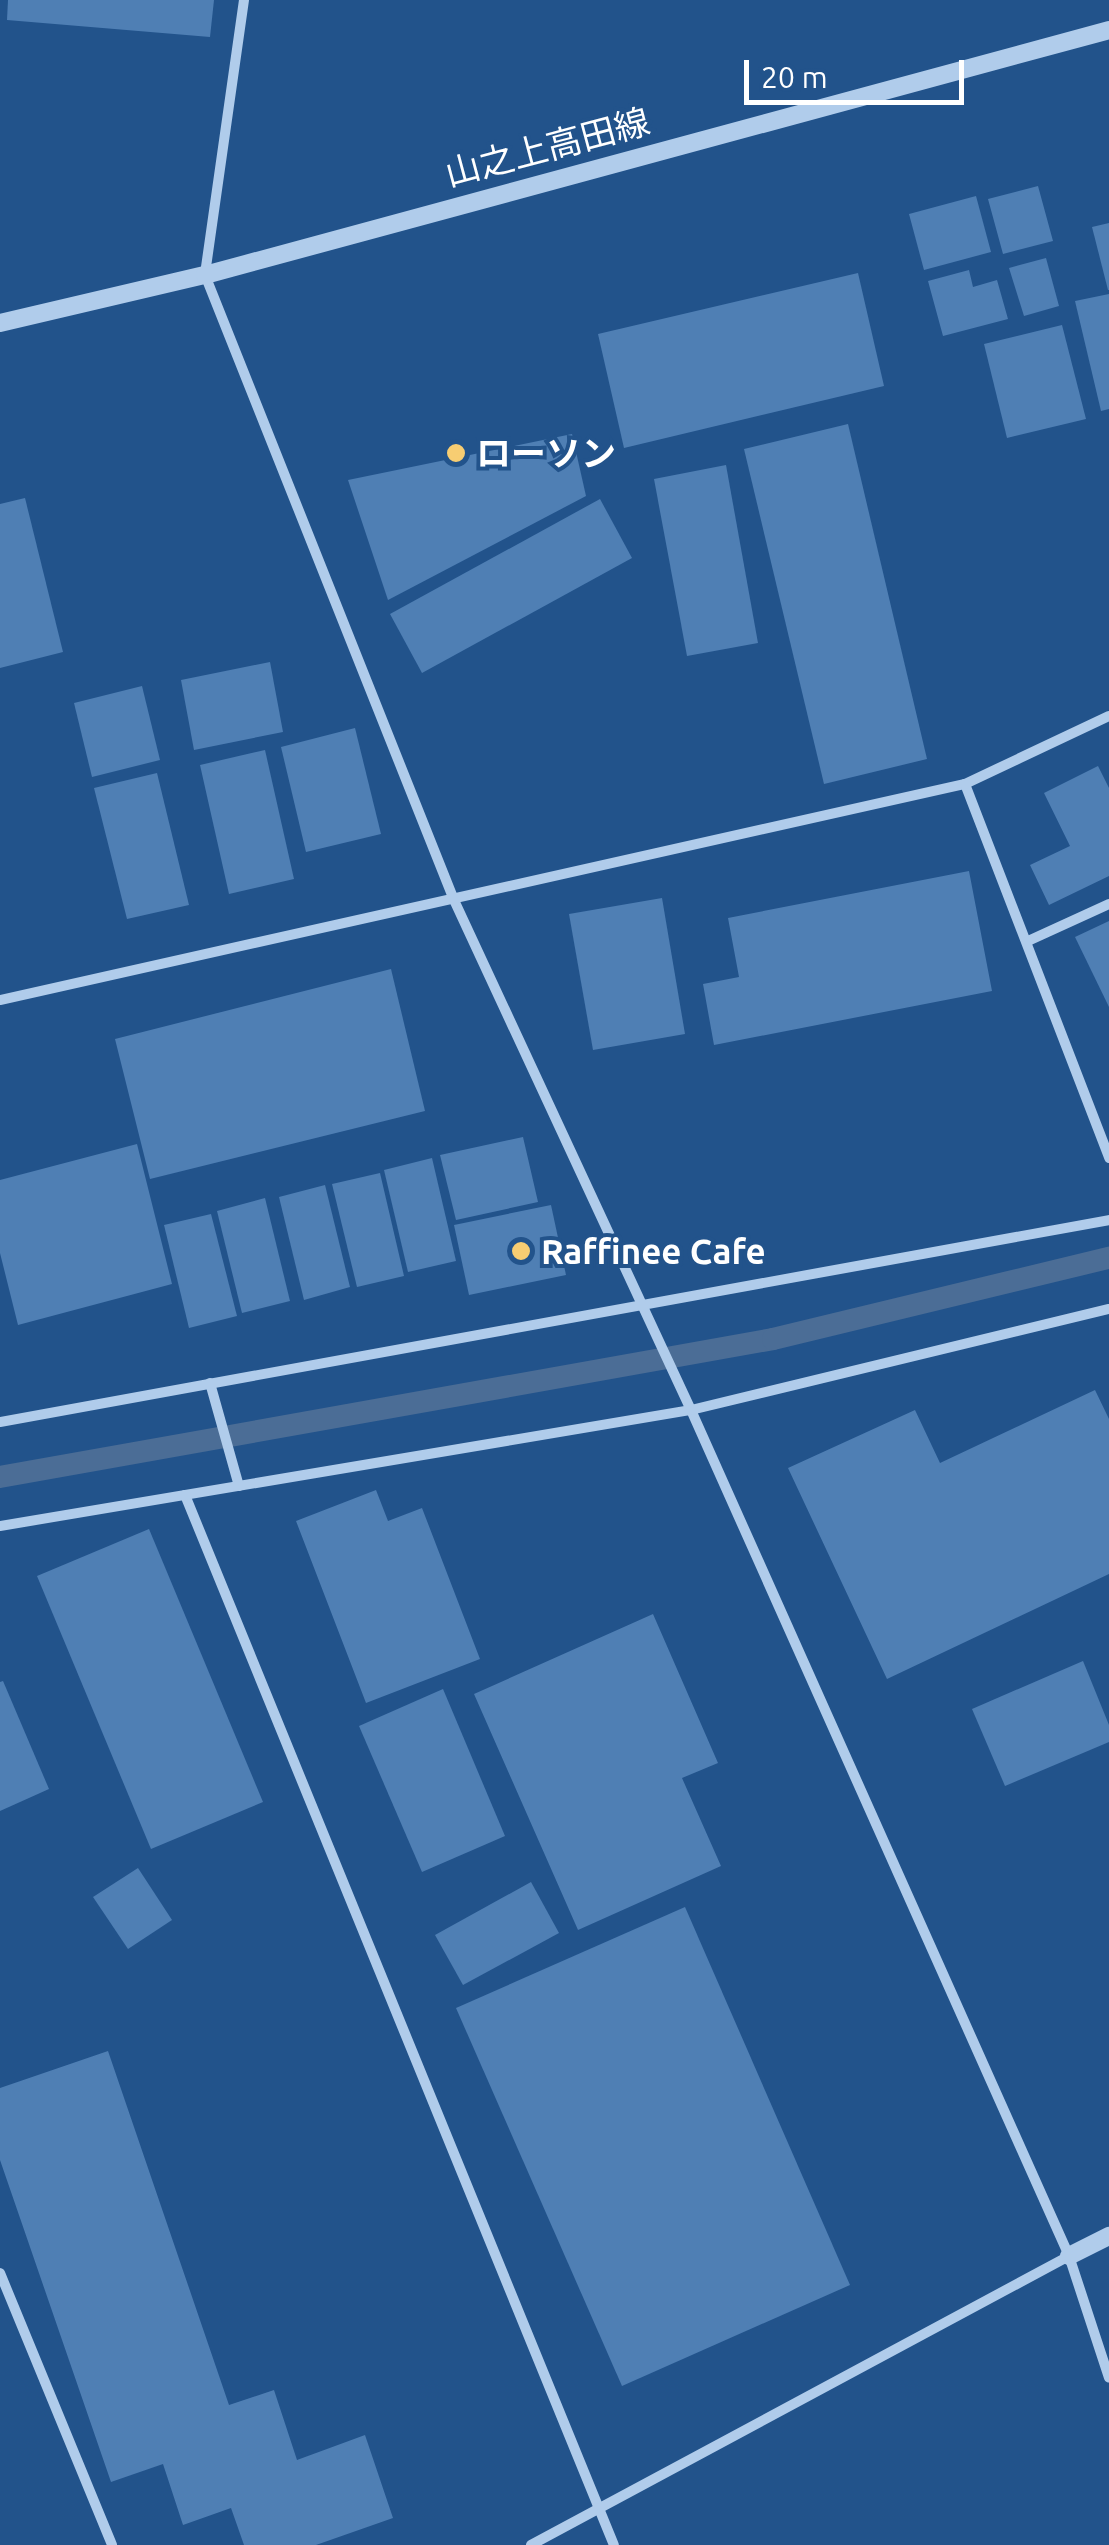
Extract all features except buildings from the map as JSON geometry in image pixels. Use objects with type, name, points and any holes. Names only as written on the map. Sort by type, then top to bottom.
[{"type":"street","points":[[244,0],[205,275],[454,900],[640,1309],[690,1407],[1070,2256],[1109,2378]]},
{"type":"street","name":"山之上高田線","points":[[0,322],[205,275],[1109,30]]},
{"type":"street","points":[[0,1000],[965,784],[1109,716]]},
{"type":"street","points":[[965,784],[1109,1158]]},
{"type":"street","points":[[1028,941],[1109,904]]},
{"type":"street","points":[[0,1422],[640,1309],[1109,1220]]},
{"type":"street","points":[[0,1526],[690,1407],[1109,1309]]},
{"type":"street","points":[[211,1386],[238,1483]]},
{"type":"street","points":[[185,1495],[614,2545]]},
{"type":"street","points":[[531,2545],[1109,2236]]},
{"type":"street","points":[[0,2273],[112,2545]]},
{"type":"waterway","points":[[0,1477],[773,1339],[1109,1258]]},
{"type":"place","name":"ローソン","points":[[456,453]]},
{"type":"place","name":"Raffinee Cafe","points":[[521,1251]]}]
